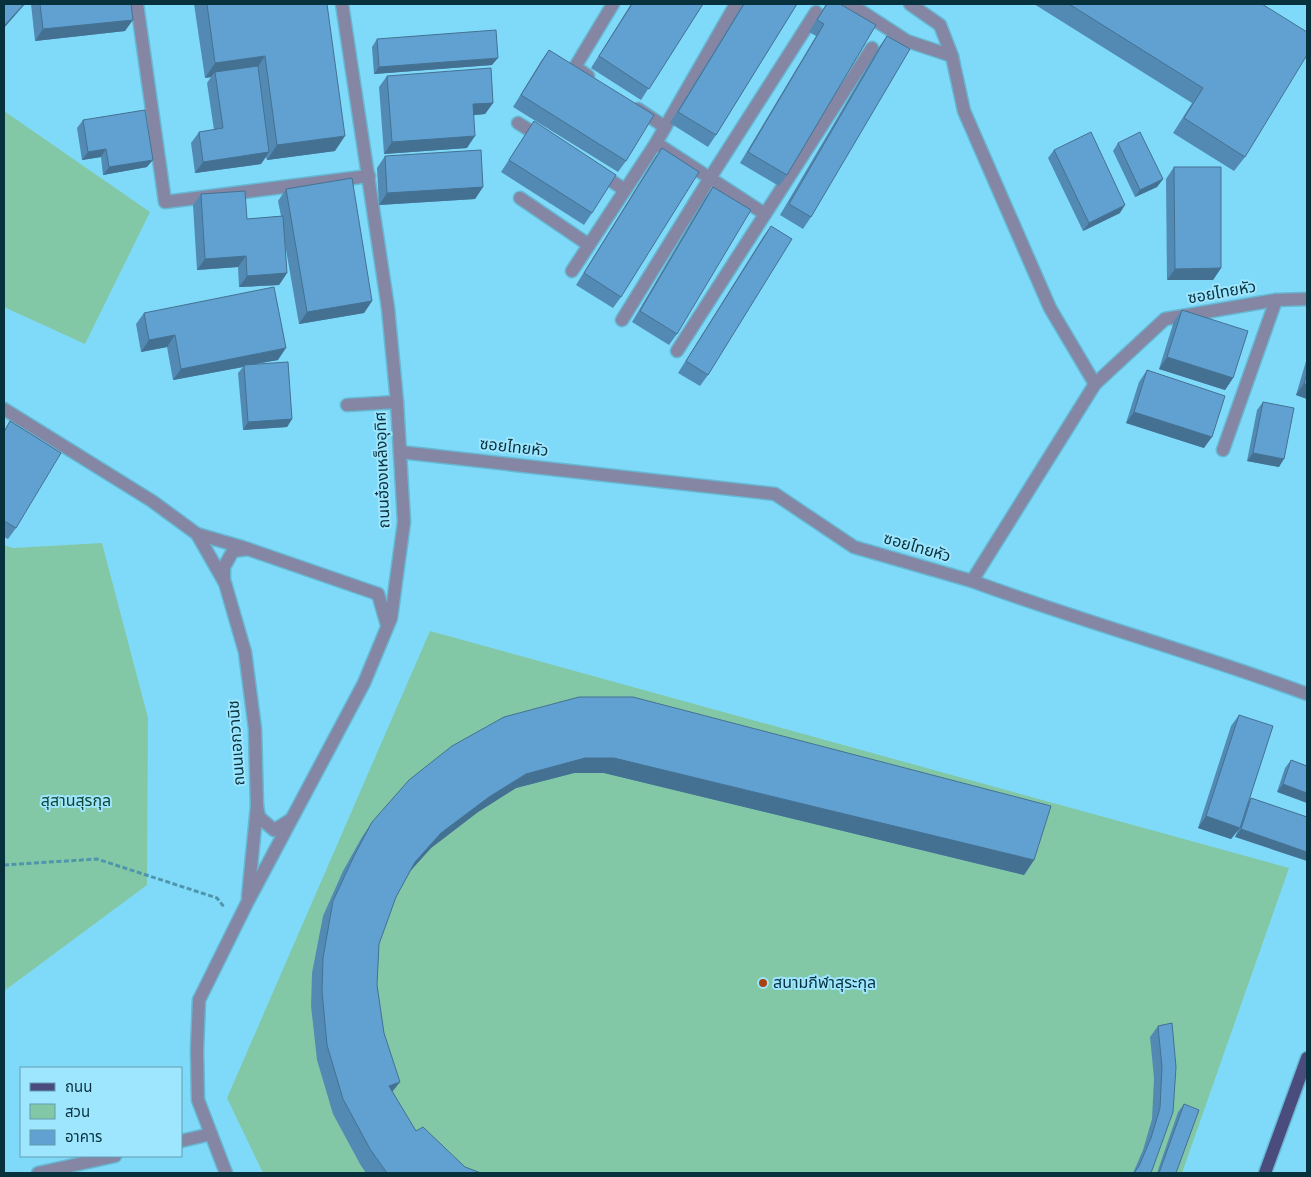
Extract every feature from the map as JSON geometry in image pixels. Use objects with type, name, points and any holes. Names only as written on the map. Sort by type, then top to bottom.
[{"type":"main road","points":[[1265,1173],[1307,1058]]},
{"type":"street","points":[[138,4],[165,202],[369,176]]},
{"type":"street","name":"ถนนฮ๋องเหล็งอุทิศ","points":[[248,903],[364,683],[391,618],[404,522],[397,402],[388,308],[342,4]]},
{"type":"street","points":[[600,83],[575,67],[613,4]]},
{"type":"street","points":[[572,271],[656,142],[736,4]]},
{"type":"street","points":[[850,4],[907,40],[952,56]]},
{"type":"street","points":[[910,4],[940,25],[952,56],[964,111],[1050,308],[1095,384]]},
{"type":"street","points":[[622,320],[816,12]]},
{"type":"street","points":[[677,351],[872,48]]},
{"type":"street","points":[[624,100],[665,127]]},
{"type":"street","points":[[518,123],[551,144]]},
{"type":"street","points":[[656,142],[765,214]]},
{"type":"street","points":[[584,164],[625,190]]},
{"type":"street","points":[[520,198],[589,245]]},
{"type":"street","name":"ซอยไทยหัว","points":[[400,452],[775,494],[854,547],[972,581],[1095,384],[1165,319],[1276,300],[1307,299]]},
{"type":"street","points":[[1223,450],[1276,300]]},
{"type":"street","points":[[347,405],[397,402]]},
{"type":"street","name":"ถนนเอกวานิช","points":[[4,409],[152,501],[197,534],[225,583],[245,652],[255,729],[257,806],[248,903],[199,1000],[198,1100],[226,1173]]},
{"type":"street","points":[[197,534],[248,549],[378,594]]},
{"type":"street","points":[[225,583],[224,567],[233,551],[248,549]]},
{"type":"street","points":[[378,594],[398,567]]},
{"type":"street","points":[[972,581],[1053,611],[1267,679],[1307,694]]},
{"type":"street","points":[[378,594],[387,626]]},
{"type":"street","points":[[257,806],[259,817],[274,830],[292,818]]},
{"type":"street","points":[[182,1140],[211,1134]]},
{"type":"street","points":[[38,1173],[110,1157]]},
{"type":"path","points":[[4,865],[97,859],[217,898],[238,922]]},
{"type":"green space","points":[[4,111],[150,212],[85,344],[4,307]]},
{"type":"green space","name":"สุสานสุรกุล","points":[[102,543],[148,718],[147,885],[4,991],[4,545],[13,548]]},
{"type":"green space","name":"สนามกีฬาสุระกุล","points":[[430,631],[1289,868],[1182,1173],[263,1173],[227,1098]]},
{"type":"building","points":[[4,4],[24,4],[4,26]]},
{"type":"building","points":[[40,4],[131,4],[133,20],[43,29]]},
{"type":"building","points":[[207,4],[327,4],[345,136],[277,145],[265,56],[215,63]]},
{"type":"building","points":[[632,4],[703,4],[649,89],[599,56]]},
{"type":"building","points":[[744,4],[797,4],[716,135],[678,112]]},
{"type":"building","points":[[827,4],[840,4],[876,25],[787,175],[748,152],[824,24],[817,20]]},
{"type":"building","points":[[1069,4],[1262,4],[1307,32],[1307,55],[1245,157],[1184,118],[1203,88]]},
{"type":"building","points":[[496,30],[498,58],[379,67],[377,39]]},
{"type":"building","points":[[887,36],[910,49],[811,217],[789,204]]},
{"type":"building","points":[[549,50],[654,115],[626,161],[521,95]]},
{"type":"building","points":[[258,66],[269,152],[203,162],[199,132],[223,128],[215,72]]},
{"type":"building","points":[[491,68],[493,103],[473,104],[475,136],[392,142],[387,76]]},
{"type":"building","points":[[145,110],[153,160],[109,167],[106,149],[88,152],[83,120]]},
{"type":"building","points":[[534,121],[616,175],[592,213],[509,160]]},
{"type":"building","points":[[1091,132],[1125,205],[1089,223],[1054,150]]},
{"type":"building","points":[[1140,132],[1163,179],[1140,190],[1118,143]]},
{"type":"building","points":[[662,148],[699,172],[621,297],[584,273]]},
{"type":"building","points":[[481,150],[483,187],[387,193],[385,156]]},
{"type":"building","points":[[1174,167],[1221,167],[1221,268],[1175,269]]},
{"type":"building","points":[[352,178],[372,301],[307,312],[286,189]]},
{"type":"building","points":[[713,187],[751,210],[677,334],[640,311]]},
{"type":"building","points":[[245,191],[247,219],[283,216],[287,273],[247,276],[246,256],[205,259],[201,194]]},
{"type":"building","points":[[771,226],[792,239],[708,375],[686,361]]},
{"type":"building","points":[[274,287],[286,348],[181,369],[175,335],[149,340],[144,313]]},
{"type":"building","points":[[1182,310],[1248,331],[1233,378],[1167,357]]},
{"type":"building","points":[[288,362],[292,419],[248,422],[244,365]]},
{"type":"building","points":[[1147,370],[1225,396],[1212,437],[1134,412]]},
{"type":"building","points":[[1307,373],[1307,385],[1304,383]]},
{"type":"building","points":[[1263,402],[1294,408],[1284,459],[1253,453]]},
{"type":"building","points":[[10,421],[61,453],[16,528],[4,521],[4,432]]},
{"type":"building","points":[[579,697],[633,697],[1051,806],[1034,860],[614,758],[585,758],[526,774],[489,797],[441,833],[415,862],[396,897],[379,944],[377,985],[384,1033],[400,1082],[389,1086],[416,1131],[423,1127],[465,1167],[481,1173],[387,1173],[370,1149],[343,1099],[327,1045],[322,991],[323,958],[333,901],[372,822],[409,780],[452,746],[504,717]]},
{"type":"building","points":[[1239,715],[1273,726],[1240,828],[1206,816]]},
{"type":"building","points":[[1291,760],[1307,766],[1307,793],[1283,784]]},
{"type":"building","points":[[1251,798],[1307,817],[1307,852],[1241,829]]},
{"type":"building","points":[[1172,1023],[1176,1067],[1173,1112],[1151,1173],[1134,1173],[1151,1138],[1160,1108],[1162,1067],[1158,1026]]},
{"type":"building","points":[[1184,1104],[1199,1110],[1176,1173],[1159,1173]]},
{"type":"place","name":"สนามกีฬาสุระกุล","points":[[763,983]]}]
